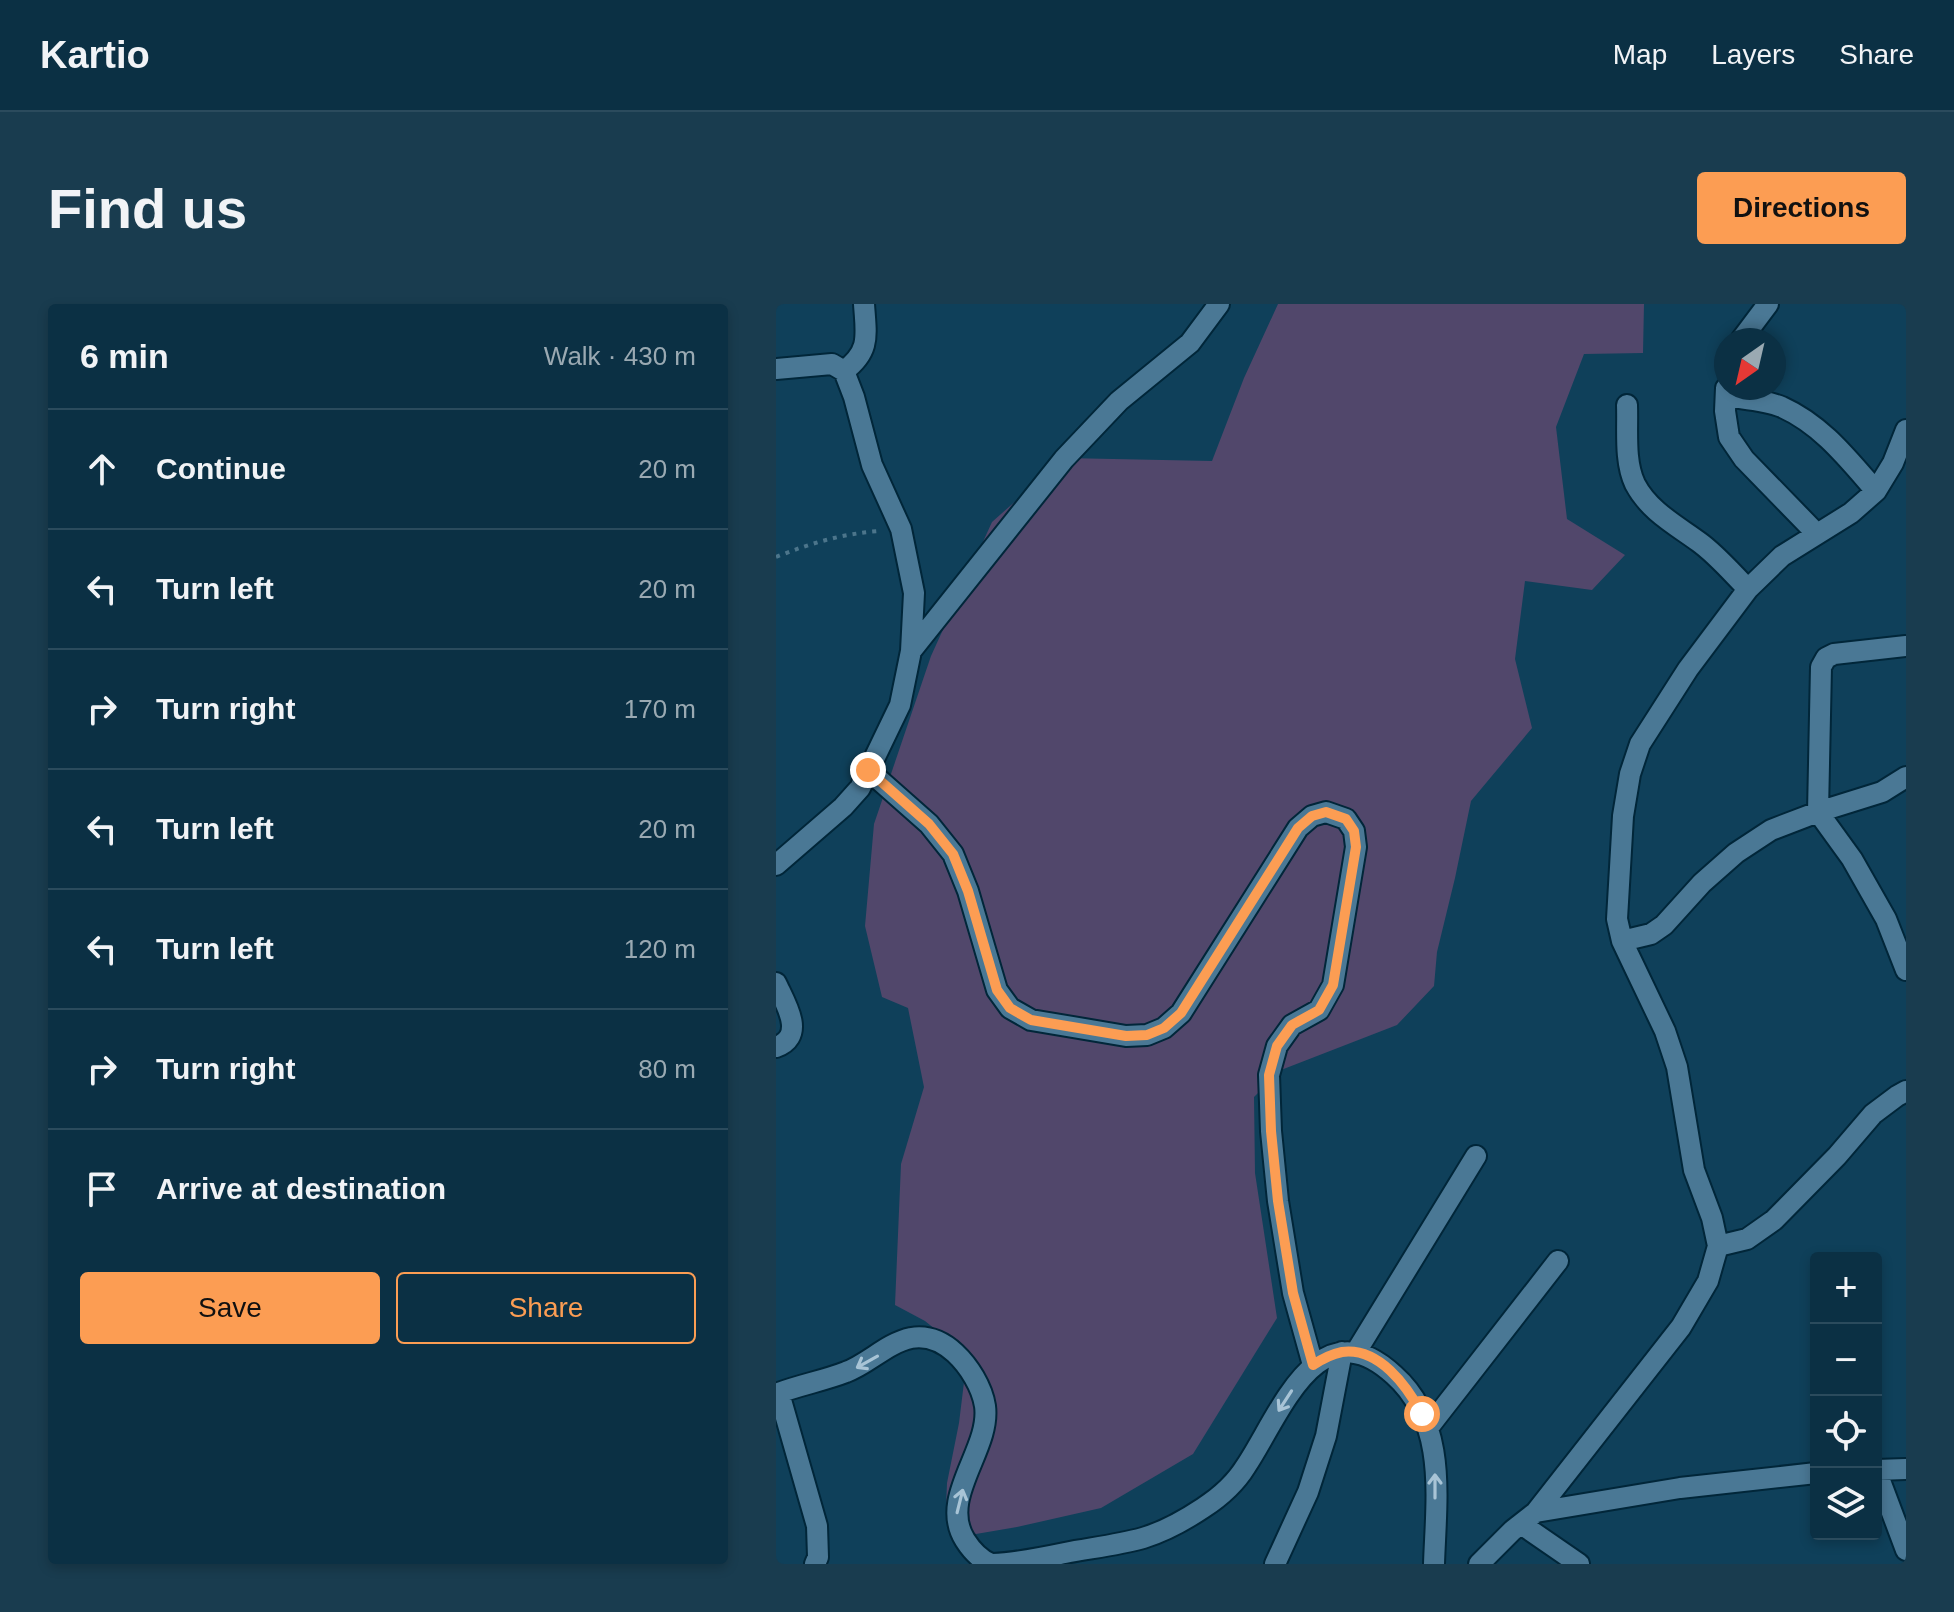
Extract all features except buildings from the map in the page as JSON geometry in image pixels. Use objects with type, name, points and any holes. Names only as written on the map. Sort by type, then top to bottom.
[{"type":"street","points":[[844,371],[857,361],[865,348],[864,304]]},
{"type":"street","points":[[911,651],[1064,459],[1119,401],[1190,343],[1219,304]]},
{"type":"street","points":[[1750,328],[1768,304]]},
{"type":"street","points":[[776,369],[832,364],[844,371],[872,465],[901,529],[914,593],[911,651],[900,705],[860,788],[843,807],[776,865]]},
{"type":"street","points":[[1726,400],[1729,437],[1736,448],[1816,533]]},
{"type":"street","points":[[1756,400],[1779,406],[1808,422],[1834,443],[1876,491]]},
{"type":"street","points":[[1627,405],[1629,462],[1634,483],[1648,503],[1701,543],[1748,589]]},
{"type":"street","points":[[1479,1564],[1528,1518],[1681,1327],[1708,1281],[1718,1246],[1712,1218],[1694,1170],[1677,1067],[1665,1031],[1622,941],[1617,919],[1623,816],[1630,774],[1640,744],[1688,669],[1748,589],[1782,556],[1851,513],[1876,491],[1893,463],[1906,430]]},
{"type":"street","points":[[1906,646],[1834,654],[1826,658],[1821,667],[1818,812],[1852,859],[1886,919],[1906,970]]},
{"type":"street","points":[[868,770],[929,824],[953,854],[968,891],[997,990],[1010,1008],[1031,1020],[1126,1036],[1147,1035],[1164,1028],[1181,1013],[1298,828],[1312,816],[1326,812],[1346,819],[1354,831],[1356,847],[1333,985],[1319,1010],[1292,1025],[1277,1046],[1269,1075],[1278,1201],[1293,1293],[1313,1365]]},
{"type":"street","points":[[1622,941],[1651,934],[1664,925],[1702,883],[1736,853],[1771,830],[1882,792],[1906,777]]},
{"type":"street","points":[[776,983],[793,1029],[791,1037],[776,1047]]},
{"type":"street","points":[[1718,1246],[1747,1239],[1774,1220],[1873,1114],[1906,1091]]},
{"type":"street","points":[[1275,1564],[1308,1492],[1349,1352],[1476,1156]]},
{"type":"street","points":[[1428,1428],[1558,1261]]},
{"type":"street","points":[[815,1564],[818,1557],[817,1526],[778,1394],[847,1372],[911,1338],[928,1338],[945,1344],[958,1356],[980,1388],[985,1407],[983,1429],[956,1512],[958,1530],[979,1559],[992,1564],[1029,1560],[1145,1537],[1200,1510],[1234,1483],[1286,1399],[1313,1365],[1327,1357],[1349,1352],[1373,1358],[1398,1378],[1411,1393],[1428,1428],[1434,1450],[1434,1564]]},
{"type":"street","points":[[1882,1470],[1906,1469]]},
{"type":"street","points":[[1528,1518],[1680,1488],[1810,1474]]},
{"type":"street","points":[[1882,1486],[1906,1550]]},
{"type":"street","points":[[1528,1518],[1579,1564]]},
{"type":"path","points":[[776,557],[848,533],[901,529]]},
{"type":"shaded area","points":[[1278,304],[1644,304],[1643,353],[1584,354],[1556,427],[1567,519],[1625,555],[1592,590],[1525,581],[1515,659],[1532,728],[1471,801],[1437,952],[1434,986],[1397,1025],[1281,1070],[1254,1097],[1255,1173],[1277,1318],[1193,1454],[1101,1508],[976,1534],[959,1525],[946,1508],[947,1483],[965,1374],[951,1342],[925,1321],[895,1305],[901,1164],[924,1087],[908,1008],[882,997],[865,926],[874,824],[931,656],[992,522],[1064,458],[1212,461],[1244,378]]},
{"type":"route","points":[[868,770],[929,824],[953,854],[968,891],[997,990],[1010,1008],[1031,1020],[1126,1036],[1147,1035],[1164,1028],[1181,1013],[1298,828],[1312,816],[1326,812],[1346,819],[1354,831],[1356,847],[1333,985],[1319,1010],[1292,1025],[1277,1046],[1269,1075],[1278,1201],[1293,1293],[1313,1365],[1342,1352],[1356,1352],[1373,1358],[1398,1378],[1411,1393],[1422,1414]]}]
